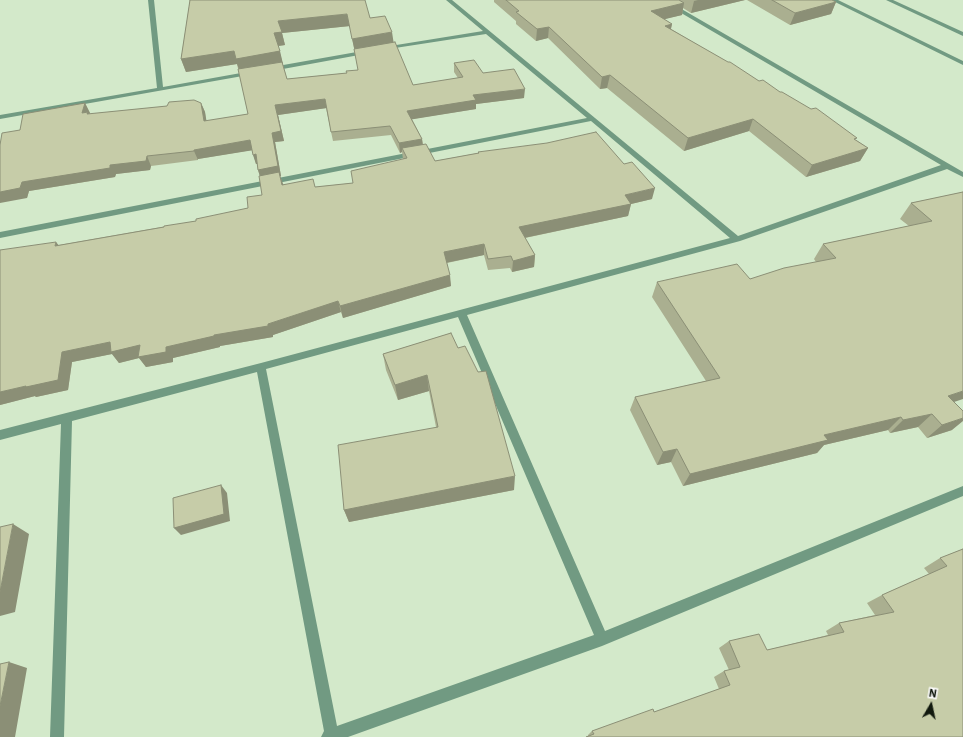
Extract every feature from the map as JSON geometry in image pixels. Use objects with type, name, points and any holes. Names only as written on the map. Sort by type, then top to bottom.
[{"type":"street","points":[[150,0],[160,89]]},
{"type":"street","points":[[449,0],[737,239]]},
{"type":"street","points":[[662,0],[963,175]]},
{"type":"street","points":[[834,0],[963,63]]},
{"type":"street","points":[[889,0],[963,34]]},
{"type":"street","points":[[0,117],[486,32]]},
{"type":"street","points":[[0,235],[592,119]]},
{"type":"street","points":[[0,435],[261,367],[737,239],[947,166]]},
{"type":"street","points":[[461,313],[602,639]]},
{"type":"street","points":[[261,367],[331,737],[602,639],[963,491]]},
{"type":"street","points":[[57,737],[67,417]]},
{"type":"building","points":[[190,0],[365,0],[370,18],[385,16],[392,32],[352,39],[347,14],[278,21],[282,32],[274,33],[280,51],[236,59],[234,51],[181,59]]},
{"type":"building","points":[[506,0],[679,0],[684,3],[651,11],[672,24],[665,26],[730,62],[759,81],[763,80],[780,92],[811,109],[816,108],[857,138],[854,139],[868,148],[812,165],[753,119],[688,138],[610,75],[602,77],[549,27],[537,29],[516,12],[519,11]]},
{"type":"building","points":[[772,0],[832,0],[836,2],[795,13]]},
{"type":"building","points":[[395,42],[413,85],[463,77],[454,63],[474,60],[483,73],[514,69],[525,89],[473,95],[476,100],[407,111],[422,139],[399,143],[390,126],[331,132],[325,99],[275,105],[281,131],[272,133],[278,166],[258,170],[256,154],[253,155],[250,140],[194,151],[147,156],[146,161],[110,165],[110,168],[22,182],[20,188],[0,192],[0,145],[2,133],[20,130],[23,114],[85,103],[82,113],[88,112],[87,114],[167,106],[169,102],[194,100],[201,103],[204,121],[248,114],[238,69],[282,62],[287,79],[347,73],[346,71],[358,70],[354,49]]},
{"type":"building","points":[[596,132],[624,164],[632,162],[655,188],[625,195],[631,204],[519,227],[535,255],[513,261],[511,256],[488,259],[484,244],[444,252],[450,275],[340,306],[338,301],[268,324],[268,326],[214,335],[166,347],[166,352],[138,357],[140,345],[111,352],[110,342],[62,352],[58,380],[0,392],[0,250],[56,242],[55,246],[196,221],[196,219],[248,208],[247,197],[262,195],[259,176],[279,172],[282,185],[313,179],[315,187],[353,183],[351,171],[407,158],[402,148],[426,144],[435,161],[479,153],[478,152],[547,143]]},
{"type":"building","points":[[963,192],[963,391],[948,396],[963,411],[963,418],[942,425],[932,414],[903,420],[901,417],[824,435],[828,440],[690,474],[677,449],[663,452],[635,397],[720,378],[657,282],[737,264],[750,279],[784,268],[836,258],[823,244],[932,221],[911,203]]},
{"type":"building","points":[[451,333],[458,348],[465,346],[478,372],[486,371],[515,476],[344,510],[338,445],[438,427],[427,375],[395,385],[383,354]]},
{"type":"building","points":[[221,485],[224,514],[174,528],[173,498]]},
{"type":"building","points":[[13,524],[0,592],[0,527]]},
{"type":"building","points":[[963,549],[963,737],[586,737],[594,734],[592,731],[653,709],[654,712],[730,685],[724,671],[740,667],[729,641],[759,634],[767,650],[844,632],[839,623],[894,612],[882,595],[947,566],[940,558]]},
{"type":"building","points":[[9,662],[0,706],[0,664]]}]
